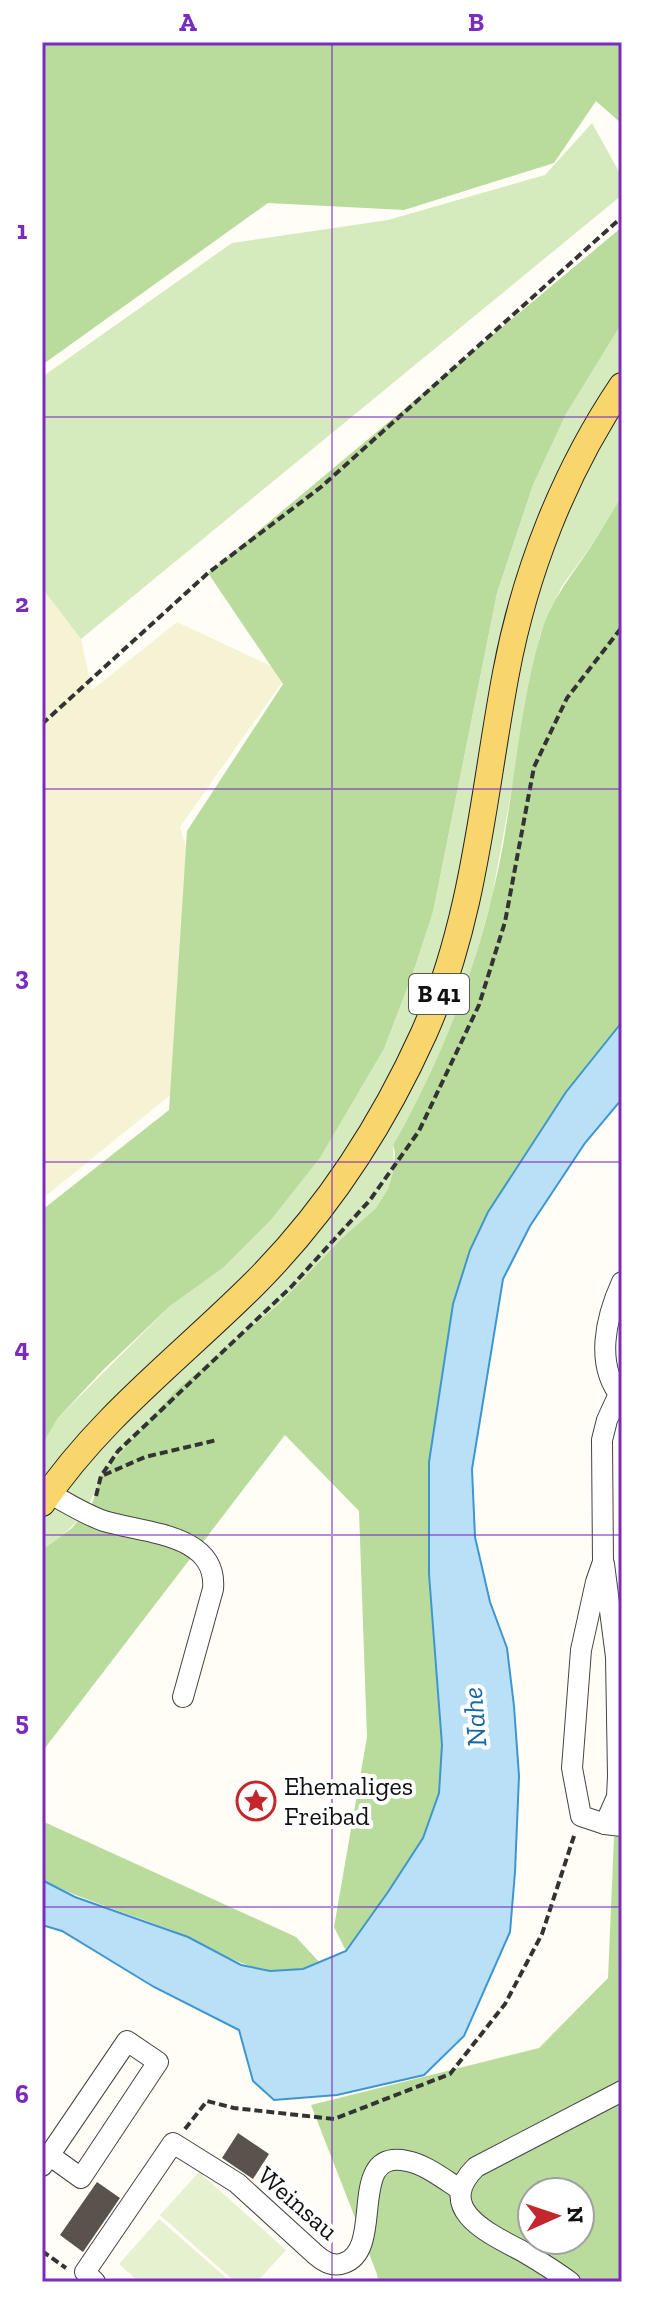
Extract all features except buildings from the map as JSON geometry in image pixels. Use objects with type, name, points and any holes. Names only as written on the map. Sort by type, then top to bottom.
[{"type":"main road","name":"B 41","points":[[46,1498],[75,1458],[107,1422],[253,1285],[293,1241],[363,1147],[407,1070],[443,984],[470,891],[506,675],[527,589],[546,534],[575,467],[622,386]]},
{"type":"street","points":[[603,1562],[581,1650],[572,1768],[581,1816],[614,1825],[618,1776],[616,1657],[603,1562],[602,1440],[607,1420],[620,1396],[608,1367],[605,1337],[613,1301],[622,1282]]},
{"type":"street","points":[[46,1498],[86,1514],[183,1541],[203,1555],[214,1577],[213,1589],[183,1697]]},
{"type":"street","points":[[127,2041],[158,2062],[81,2178],[46,2161],[127,2041]]},
{"type":"street","points":[[570,2282],[479,2228],[465,2211],[461,2190],[476,2167],[622,2091]]},
{"type":"street","points":[[90,2277],[173,2143]]},
{"type":"street","name":"Weinsau","points":[[173,2143],[237,2183],[316,2255],[330,2264],[347,2262],[362,2248],[370,2184],[383,2165],[397,2160],[413,2163],[461,2190]]},
{"type":"path","points":[[42,724],[208,573],[321,487],[622,217]]},
{"type":"path","points":[[101,1476],[145,1457],[217,1440]]},
{"type":"path","points":[[173,2143],[207,2101],[234,2108],[334,2119],[450,2074],[505,2004],[542,1934],[581,1816]]},
{"type":"path","points":[[42,2251],[66,2268],[90,2277]]},
{"type":"shaded area","points":[[42,588],[81,639],[92,690],[177,622],[288,674],[180,827],[212,937],[173,1093],[42,1199]]},
{"type":"green space","points":[[42,42],[622,42],[622,124],[596,101],[554,163],[404,210],[268,203],[42,365]]},
{"type":"green space","points":[[592,123],[622,177],[622,195],[81,639],[42,588],[42,377],[232,243],[388,220],[545,175]]},
{"type":"green space","points":[[622,227],[622,323],[566,414],[533,485],[497,593],[433,912],[384,1049],[320,1158],[271,1220],[223,1268],[170,1306],[102,1371],[58,1418],[42,1445],[42,1210],[169,1110],[187,831],[283,684],[208,573]]},
{"type":"green space","points":[[622,323],[622,496],[562,586],[540,635],[492,897],[467,989],[435,1068],[393,1145],[394,1168],[388,1189],[376,1208],[100,1477],[90,1502],[78,1520],[42,1550],[42,1445],[58,1418],[170,1306],[223,1268],[271,1220],[320,1158],[384,1049],[433,912],[497,593],[533,485],[566,414]]},
{"type":"green space","points":[[622,496],[622,1022],[566,1092],[488,1212],[470,1250],[453,1304],[429,1462],[429,1574],[442,1745],[439,1793],[423,1838],[346,1951],[334,1927],[367,1737],[359,1511],[285,1435],[42,1752],[42,1550],[72,1528],[92,1504],[100,1477],[175,1391],[280,1303],[342,1238],[376,1208],[388,1189],[394,1168],[393,1145],[446,1037],[485,924],[503,845],[533,662],[544,625],[561,590]]},
{"type":"green space","points":[[42,1821],[296,1937],[321,1964],[287,1971],[255,1968],[186,1936],[42,1880]]},
{"type":"green space","points":[[622,1834],[622,2282],[378,2282],[311,2105],[539,2048],[608,1978],[614,1837]]},
{"type":"green space","points":[[199,2172],[286,2250],[257,2282],[235,2282],[160,2215]]},
{"type":"green space","points":[[159,2219],[231,2282],[139,2282],[119,2264]]},
{"type":"water","name":"Nahe","points":[[622,1022],[622,1099],[585,1143],[530,1226],[503,1279],[472,1469],[475,1537],[490,1602],[507,1648],[514,1706],[519,1776],[510,1932],[464,2036],[424,2075],[337,2095],[274,2100],[253,2081],[239,2030],[154,1987],[62,1931],[42,1925],[42,1880],[75,1897],[188,1937],[241,1965],[270,1971],[303,1969],[346,1951],[388,1892],[423,1838],[439,1793],[442,1745],[429,1574],[429,1462],[453,1304],[470,1250],[488,1212],[566,1092]]},
{"type":"place","name":"Ehemaliges Freibad","points":[[256,1801]]}]
